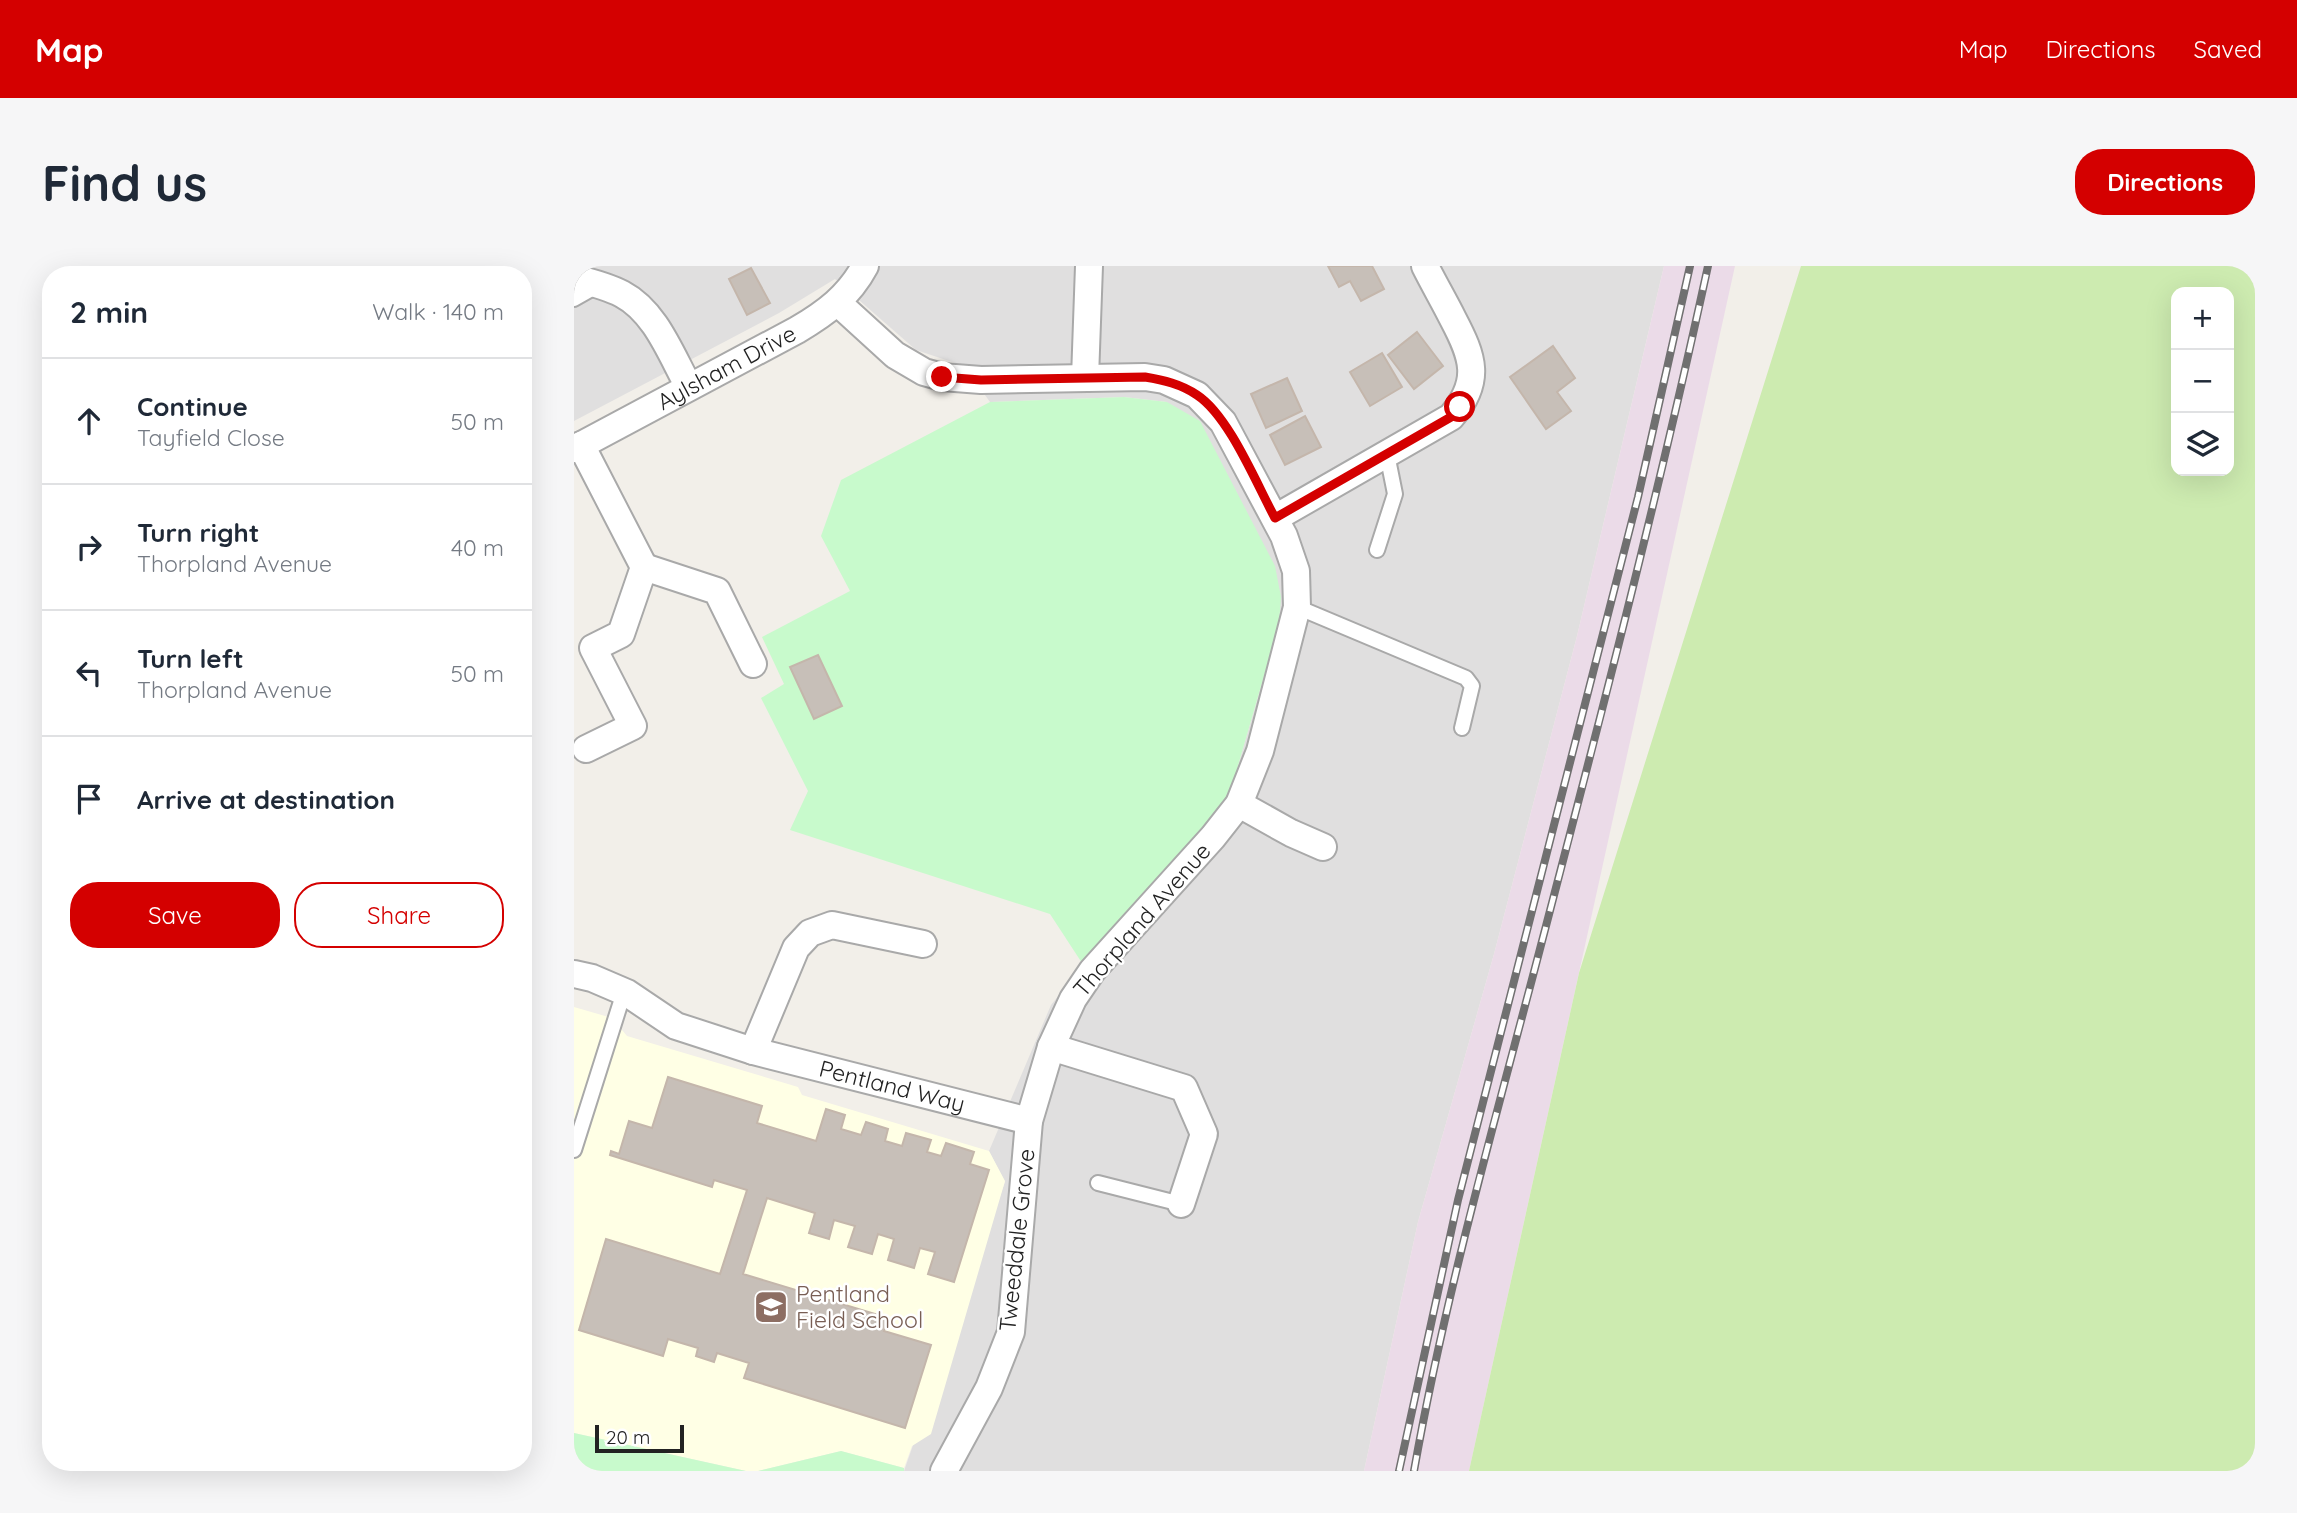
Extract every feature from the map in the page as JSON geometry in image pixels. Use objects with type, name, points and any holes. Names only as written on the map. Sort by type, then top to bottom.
[{"type":"street","name":"Aylsham Drive","points":[[578,447],[797,330],[838,303],[848,293],[865,266]]},
{"type":"street","points":[[1085,378],[1089,266]]},
{"type":"street","points":[[1275,518],[1451,417],[1460,407],[1471,382],[1471,355],[1425,266]]},
{"type":"street","points":[[593,276],[645,312],[690,387]]},
{"type":"street","name":"Thorpland Avenue","points":[[838,303],[895,355],[924,372],[942,377],[981,380],[1145,377],[1164,380],[1198,395],[1223,422],[1284,536],[1296,570],[1297,607],[1260,751],[1239,804],[1213,837],[1092,971],[1073,999],[1051,1047],[1029,1121]]},
{"type":"street","points":[[578,447],[644,567],[717,591],[753,664]]},
{"type":"street","points":[[586,749],[633,726],[593,648],[621,634],[644,567]]},
{"type":"street","points":[[1239,804],[1291,833],[1323,847]]},
{"type":"street","points":[[753,1051],[796,948],[810,933],[832,925],[923,944]]},
{"type":"street","name":"Pentland Way","points":[[574,974],[592,978],[624,992],[676,1026],[753,1051],[1029,1121]]},
{"type":"street","points":[[1051,1047],[1184,1088],[1204,1134],[1181,1204]]},
{"type":"street","name":"Tweeddale Grove","points":[[944,1471],[989,1388],[1011,1332],[1029,1121]]},
{"type":"lane","points":[[574,299],[593,276]]},
{"type":"lane","points":[[1377,550],[1395,494],[1387,454]]},
{"type":"lane","points":[[1297,607],[1466,678],[1472,686],[1462,728]]},
{"type":"lane","points":[[574,1150],[624,992]]},
{"type":"lane","points":[[1098,1184],[1181,1204]]},
{"type":"shaded area","points":[[574,266],[1664,266],[1577,636],[1494,954],[1418,1222],[1364,1471],[904,1471],[1005,1182],[989,1151],[1051,1005],[1235,776],[1279,624],[1167,402],[1124,397],[990,402],[964,366],[916,350],[835,279],[779,313],[574,421]]},
{"type":"shaded area","points":[[1664,266],[1735,266],[1469,1471],[1364,1471],[1418,1222],[1494,954],[1577,636]]},
{"type":"shaded area","name":"Pentland Field School","points":[[574,1007],[612,1018],[627,1036],[798,1087],[802,1095],[989,1151],[1005,1181],[931,1434],[912,1446],[904,1468],[841,1451],[758,1471],[746,1471],[574,1433]]},
{"type":"green space","points":[[1801,266],[2255,266],[2255,1471],[1469,1471],[1579,973]]},
{"type":"green space","points":[[1124,397],[1167,402],[1200,421],[1275,566],[1281,597],[1279,624],[1235,776],[1223,806],[1082,963],[1050,914],[790,830],[808,791],[761,698],[784,684],[762,637],[850,591],[821,536],[841,480],[990,402]]},
{"type":"green space","points":[[574,1433],[746,1471],[574,1471]]},
{"type":"green space","points":[[841,1451],[904,1468],[904,1471],[758,1471]]},
{"type":"building","points":[[1328,266],[1372,266],[1384,289],[1361,301],[1350,281],[1339,287]]},
{"type":"building","points":[[751,268],[770,303],[747,315],[729,279]]},
{"type":"building","points":[[1417,332],[1443,366],[1414,389],[1388,355]]},
{"type":"building","points":[[1553,346],[1575,378],[1557,392],[1571,411],[1546,429],[1510,377]]},
{"type":"building","points":[[1382,353],[1402,387],[1370,406],[1350,372]]},
{"type":"building","points":[[1287,378],[1302,411],[1266,428],[1251,394]]},
{"type":"building","points":[[1305,416],[1321,447],[1285,465],[1270,435]]},
{"type":"building","points":[[818,655],[842,706],[814,719],[790,667]]},
{"type":"building","name":"Pentland Field School","points":[[668,1077],[762,1106],[757,1123],[816,1141],[826,1109],[845,1115],[841,1129],[861,1135],[866,1122],[888,1129],[885,1141],[902,1146],[906,1133],[931,1140],[927,1152],[941,1156],[946,1143],[974,1152],[970,1164],[989,1170],[954,1282],[928,1274],[935,1252],[920,1248],[914,1268],[888,1260],[894,1239],[878,1234],[872,1254],[848,1247],[855,1226],[834,1220],[829,1239],[809,1233],[815,1213],[767,1198],[743,1274],[888,1318],[884,1331],[931,1345],[905,1428],[744,1378],[749,1363],[717,1353],[714,1362],[696,1356],[698,1348],[668,1339],[663,1356],[579,1330],[606,1239],[720,1274],[747,1190],[714,1180],[712,1187],[610,1155],[611,1151],[619,1154],[629,1121],[652,1128]]},
{"type":"railway","points":[[1399,1471],[1458,1200],[1638,497],[1690,266]]},
{"type":"railway","points":[[1414,1471],[1454,1281],[1625,618],[1708,266]]},
{"type":"place","name":"Pentland Field School","points":[[771,1307]]},
{"type":"route","points":[[942,377],[981,380],[1145,377],[1181,386],[1198,395],[1223,422],[1275,518],[1451,417],[1460,407]]}]
